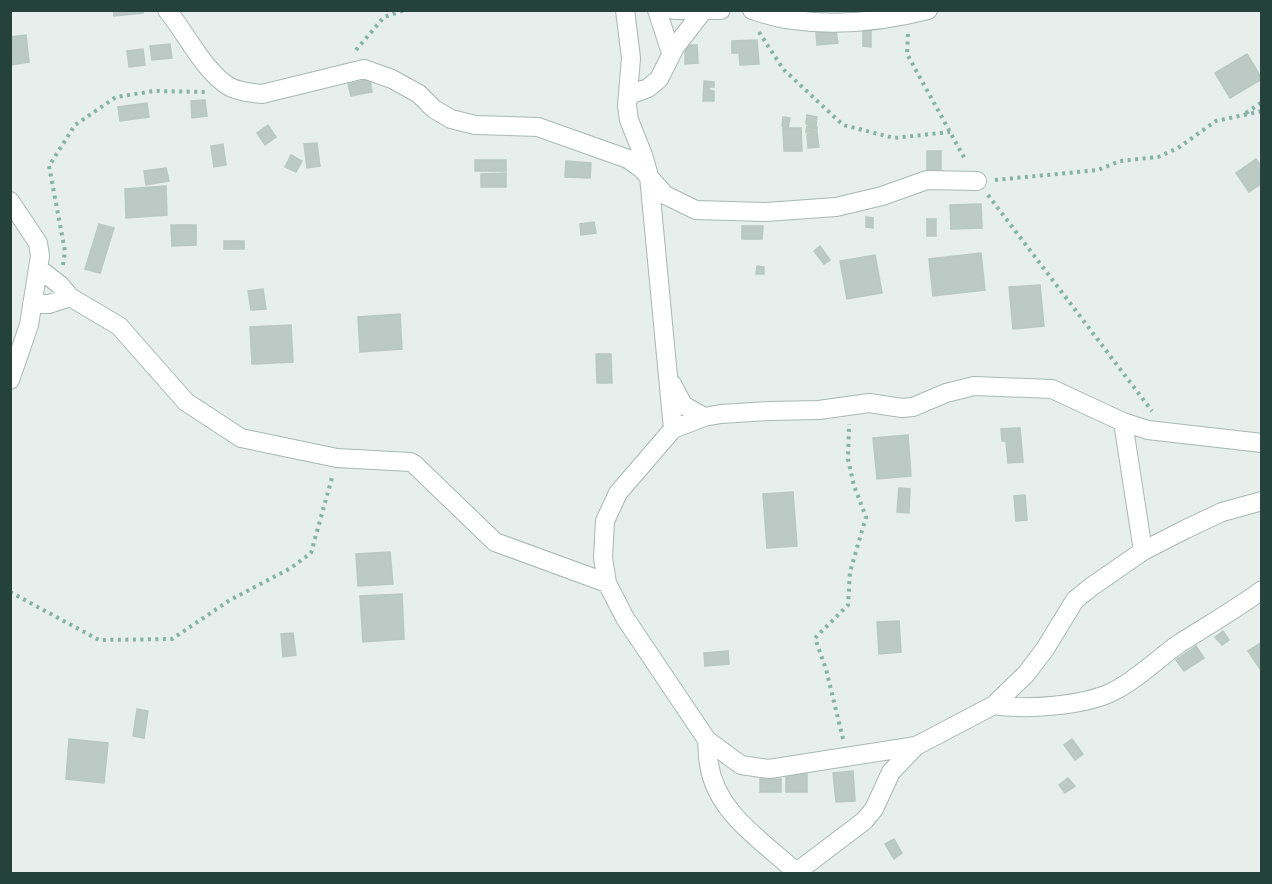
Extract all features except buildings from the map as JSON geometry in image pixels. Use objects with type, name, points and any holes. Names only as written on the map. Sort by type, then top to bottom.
[{"type":"street","points":[[167,10],[210,70],[228,86],[245,93],[262,94],[364,69],[392,79],[419,94],[434,109],[451,119],[475,124],[538,127],[627,159],[649,176],[665,195],[696,210],[766,212],[836,207],[882,196],[927,180],[977,181]]},
{"type":"street","points":[[625,10],[631,58],[628,120],[649,176],[673,429]]},
{"type":"street","points":[[657,10],[671,53]]},
{"type":"street","points":[[674,10],[721,10]]},
{"type":"street","points":[[752,10],[792,20],[842,22],[928,10]]},
{"type":"street","points":[[629,95],[648,88],[659,79],[671,53],[703,11]]},
{"type":"street","points":[[10,201],[38,243],[40,256],[29,326],[10,380]]},
{"type":"street","points":[[38,268],[65,291],[119,326],[186,402],[241,438],[337,458],[414,464],[495,542],[607,583]]},
{"type":"street","points":[[32,304],[49,304],[65,291]]},
{"type":"street","points":[[668,378],[683,405],[704,417]]},
{"type":"street","points":[[916,746],[769,769],[741,765],[708,740],[640,640],[607,583],[603,558],[605,521],[618,493],[673,429],[704,417],[769,411],[819,411],[869,403],[902,408],[913,407],[946,393],[968,387],[1034,387],[1052,389],[1123,422],[1148,430],[1262,443]]},
{"type":"street","points":[[1123,422],[1143,551]]},
{"type":"street","points":[[708,740],[709,764],[713,781],[722,798],[739,822],[795,873],[864,822],[874,809],[891,772],[916,746],[994,705],[1026,674],[1076,600],[1143,551],[1222,512],[1262,501]]},
{"type":"street","points":[[994,705],[1047,706],[1090,700],[1113,691],[1164,654],[1262,590]]},
{"type":"path","points":[[343,73],[354,52],[384,17],[405,10]]},
{"type":"path","points":[[535,10],[605,10]]},
{"type":"path","points":[[907,13],[907,54],[977,181],[1169,433]]},
{"type":"path","points":[[758,30],[783,69],[843,125],[894,138],[950,132]]},
{"type":"path","points":[[65,291],[65,251],[49,166],[75,126],[116,97],[154,91],[203,93],[228,86]]},
{"type":"path","points":[[1242,116],[1262,102]]},
{"type":"path","points":[[977,181],[1098,170],[1120,161],[1158,157],[1178,148],[1216,121],[1262,111]]},
{"type":"path","points":[[847,757],[826,669],[815,638],[848,605],[850,572],[866,517],[854,486],[848,459],[849,424],[869,403]]},
{"type":"path","points":[[10,592],[99,640],[172,639],[230,600],[291,568],[311,553],[337,458]]}]
